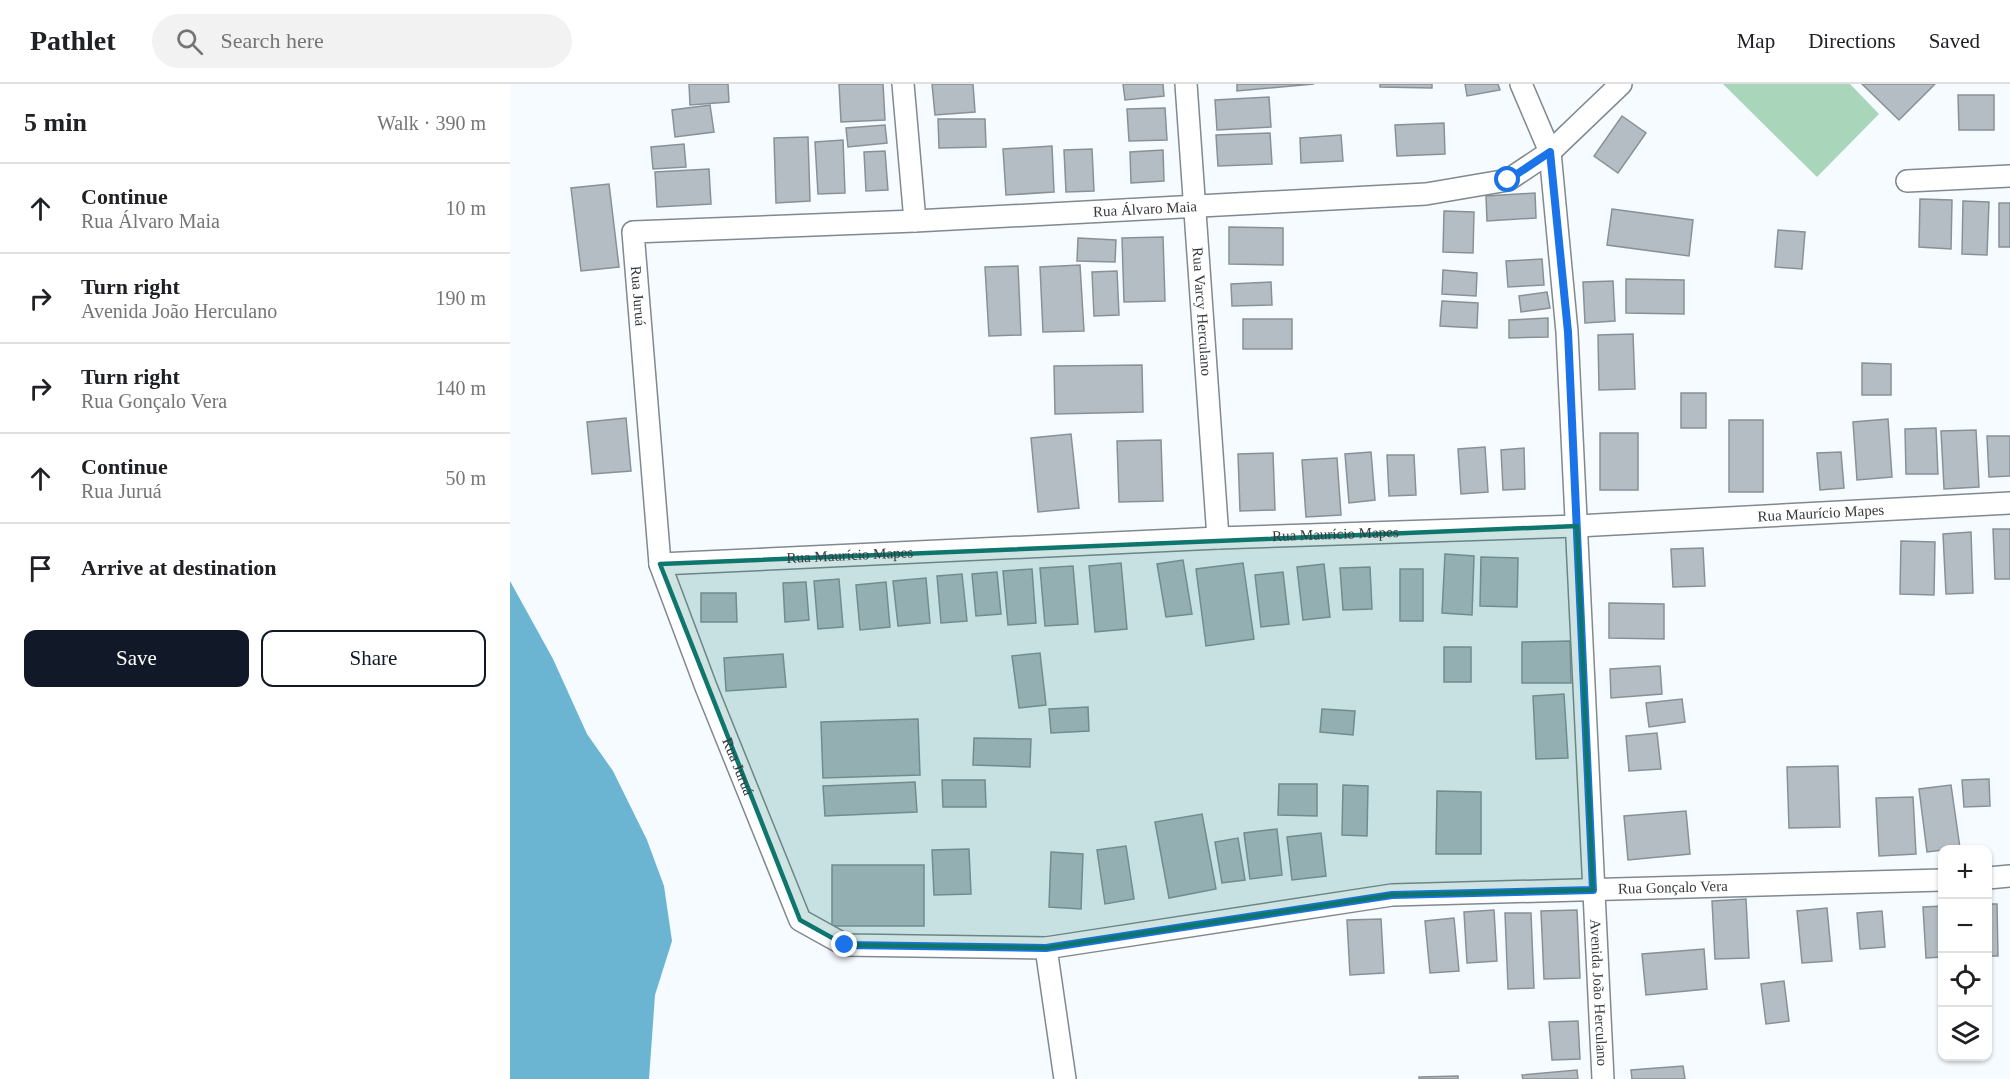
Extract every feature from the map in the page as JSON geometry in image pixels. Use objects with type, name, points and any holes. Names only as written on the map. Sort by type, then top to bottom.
[{"type":"street","points":[[903,84],[915,221]]},
{"type":"street","name":"Rua Varcy Herculano","points":[[1186,84],[1218,538]]},
{"type":"street","name":"Avenida João Herculano","points":[[1521,84],[1550,152],[1568,332],[1603,1079]]},
{"type":"street","name":"Rua Álvaro Maia","points":[[633,232],[915,221],[1426,194],[1508,180],[1550,152],[1621,84]]},
{"type":"street","points":[[1907,181],[2010,176]]},
{"type":"street","name":"Rua Juruá","points":[[633,232],[660,564],[706,687],[800,920],[845,945],[1046,948]]},
{"type":"street","name":"Rua Maurício Mapes","points":[[660,564],[1218,538],[1577,526],[2010,503]]},
{"type":"street","points":[[1992,878],[2010,876]]},
{"type":"street","name":"Rua Gonçalo Vera","points":[[1046,948],[1392,895],[1938,880]]},
{"type":"street","points":[[1046,948],[1065,1079]]},
{"type":"highlighted area","points":[[1577,526],[1593,890],[1392,895],[1046,948],[845,945],[800,920],[660,564]]},
{"type":"green space","points":[[1723,84],[1850,84],[1879,114],[1817,177]]},
{"type":"water","points":[[510,581],[553,659],[587,734],[613,771],[647,840],[664,886],[672,941],[655,995],[649,1079],[510,1079]]},
{"type":"building","points":[[689,84],[728,84],[729,102],[690,105]]},
{"type":"building","points":[[839,84],[883,84],[885,120],[841,122]]},
{"type":"building","points":[[932,84],[973,84],[975,112],[935,115]]},
{"type":"building","points":[[1123,84],[1163,84],[1164,96],[1125,100]]},
{"type":"building","points":[[1237,84],[1314,84],[1237,91]]},
{"type":"building","points":[[1380,84],[1432,84],[1432,88],[1380,87]]},
{"type":"building","points":[[1465,84],[1498,84],[1500,90],[1467,96]]},
{"type":"building","points":[[1862,84],[1935,84],[1899,120]]},
{"type":"building","points":[[1958,95],[1994,95],[1994,130],[1959,130]]},
{"type":"building","points":[[1269,97],[1271,127],[1217,130],[1215,100]]},
{"type":"building","points":[[710,105],[714,132],[675,137],[672,110]]},
{"type":"building","points":[[1165,108],[1167,140],[1129,141],[1127,109]]},
{"type":"building","points":[[1622,116],[1646,133],[1618,173],[1594,156]]},
{"type":"building","points":[[938,119],[985,119],[986,147],[939,148]]},
{"type":"building","points":[[1444,123],[1445,154],[1397,156],[1395,125]]},
{"type":"building","points":[[885,125],[887,143],[848,147],[846,128]]},
{"type":"building","points":[[1270,133],[1272,164],[1218,166],[1216,135]]},
{"type":"building","points":[[1341,135],[1343,161],[1301,163],[1300,138]]},
{"type":"building","points":[[808,137],[810,201],[776,203],[774,138]]},
{"type":"building","points":[[843,140],[845,193],[818,194],[815,142]]},
{"type":"building","points":[[684,144],[686,167],[653,169],[651,147]]},
{"type":"building","points":[[1052,146],[1054,192],[1006,195],[1003,149]]},
{"type":"building","points":[[1092,149],[1094,191],[1066,192],[1064,150]]},
{"type":"building","points":[[1163,150],[1164,181],[1131,183],[1130,152]]},
{"type":"building","points":[[885,151],[888,190],[866,191],[864,152]]},
{"type":"building","points":[[709,169],[711,204],[657,207],[655,172]]},
{"type":"building","points":[[609,184],[619,267],[581,271],[571,188]]},
{"type":"building","points":[[1535,193],[1536,218],[1487,221],[1486,196]]},
{"type":"building","points":[[1920,199],[1952,200],[1951,249],[1919,247]]},
{"type":"building","points":[[1963,201],[1989,202],[1987,255],[1962,254]]},
{"type":"building","points":[[1999,203],[2010,203],[2010,247],[1999,247]]},
{"type":"building","points":[[1612,209],[1693,220],[1689,256],[1607,245]]},
{"type":"building","points":[[1444,211],[1474,212],[1473,253],[1443,252]]},
{"type":"building","points":[[1229,227],[1283,228],[1283,265],[1229,264]]},
{"type":"building","points":[[1778,230],[1805,232],[1802,269],[1775,267]]},
{"type":"building","points":[[1163,237],[1165,301],[1124,302],[1122,238]]},
{"type":"building","points":[[1078,238],[1116,240],[1115,262],[1077,261]]},
{"type":"building","points":[[1542,259],[1544,285],[1508,287],[1506,261]]},
{"type":"building","points":[[1080,265],[1084,331],[1043,332],[1040,267]]},
{"type":"building","points":[[1018,266],[1021,335],[989,336],[985,267]]},
{"type":"building","points":[[1443,270],[1477,273],[1476,296],[1442,294]]},
{"type":"building","points":[[1117,271],[1119,315],[1094,316],[1092,272]]},
{"type":"building","points":[[1626,279],[1684,280],[1684,314],[1626,313]]},
{"type":"building","points":[[1613,281],[1615,321],[1585,323],[1583,282]]},
{"type":"building","points":[[1271,282],[1272,305],[1232,306],[1231,284]]},
{"type":"building","points":[[1547,292],[1550,308],[1521,312],[1519,296]]},
{"type":"building","points":[[1442,301],[1478,303],[1477,328],[1440,326]]},
{"type":"building","points":[[1548,318],[1548,337],[1509,338],[1509,320]]},
{"type":"building","points":[[1243,319],[1292,319],[1292,349],[1243,349]]},
{"type":"building","points":[[1633,334],[1635,389],[1599,390],[1598,335]]},
{"type":"building","points":[[1862,363],[1891,364],[1891,395],[1862,395]]},
{"type":"building","points":[[1142,365],[1143,412],[1055,414],[1054,366]]},
{"type":"building","points":[[1681,393],[1706,393],[1706,428],[1681,428]]},
{"type":"building","points":[[626,418],[631,471],[592,474],[587,422]]},
{"type":"building","points":[[1888,419],[1892,477],[1857,480],[1853,422]]},
{"type":"building","points":[[1729,420],[1763,420],[1763,492],[1729,492]]},
{"type":"building","points":[[1936,428],[1938,474],[1906,474],[1905,429]]},
{"type":"building","points":[[1976,430],[1979,487],[1944,489],[1941,431]]},
{"type":"building","points":[[1600,433],[1638,433],[1638,490],[1600,490]]},
{"type":"building","points":[[1071,434],[1079,508],[1038,512],[1031,438]]},
{"type":"building","points":[[1987,436],[2010,436],[2010,476],[1989,477]]},
{"type":"building","points":[[1161,440],[1163,501],[1119,502],[1117,441]]},
{"type":"building","points":[[1485,447],[1488,492],[1461,494],[1458,449]]},
{"type":"building","points":[[1524,448],[1525,489],[1503,490],[1501,450]]},
{"type":"building","points":[[1371,452],[1375,500],[1349,503],[1345,454]]},
{"type":"building","points":[[1841,452],[1844,488],[1820,490],[1817,453]]},
{"type":"building","points":[[1273,453],[1275,510],[1240,511],[1238,454]]},
{"type":"building","points":[[1387,455],[1414,455],[1416,495],[1389,496]]},
{"type":"building","points":[[1337,458],[1341,515],[1306,517],[1302,460]]},
{"type":"building","points":[[1993,529],[2010,529],[2010,579],[1995,579]]},
{"type":"building","points":[[1971,532],[1973,593],[1946,594],[1943,534]]},
{"type":"building","points":[[1901,541],[1935,542],[1934,595],[1900,594]]},
{"type":"building","points":[[1703,548],[1705,586],[1673,587],[1671,549]]},
{"type":"building","points":[[1445,554],[1474,556],[1472,615],[1442,613]]},
{"type":"building","points":[[1481,557],[1518,558],[1517,607],[1480,606]]},
{"type":"building","points":[[1183,560],[1192,614],[1166,617],[1157,564]]},
{"type":"building","points":[[1121,563],[1127,629],[1095,632],[1089,566]]},
{"type":"building","points":[[1243,563],[1254,639],[1206,646],[1196,569]]},
{"type":"building","points":[[1324,564],[1330,617],[1303,620],[1297,567]]},
{"type":"building","points":[[1073,566],[1078,624],[1045,626],[1040,568]]},
{"type":"building","points":[[1370,567],[1372,609],[1343,610],[1340,568]]},
{"type":"building","points":[[1032,569],[1036,623],[1008,625],[1003,571]]},
{"type":"building","points":[[1400,569],[1423,569],[1423,621],[1400,621]]},
{"type":"building","points":[[997,572],[1001,614],[976,616],[972,574]]},
{"type":"building","points":[[1283,572],[1289,624],[1261,627],[1255,575]]},
{"type":"building","points":[[962,574],[967,621],[941,623],[937,576]]},
{"type":"building","points":[[926,578],[930,623],[898,626],[893,581]]},
{"type":"building","points":[[839,579],[843,627],[818,629],[814,581]]},
{"type":"building","points":[[806,582],[809,620],[785,622],[783,583]]},
{"type":"building","points":[[886,582],[890,627],[860,630],[856,585]]},
{"type":"building","points":[[701,593],[736,593],[737,622],[701,622]]},
{"type":"building","points":[[1609,603],[1664,604],[1664,639],[1609,638]]},
{"type":"building","points":[[1570,641],[1571,683],[1522,683],[1522,642]]},
{"type":"building","points":[[1444,647],[1471,647],[1471,682],[1444,682]]},
{"type":"building","points":[[1040,653],[1046,705],[1019,708],[1012,656]]},
{"type":"building","points":[[783,654],[786,687],[726,691],[724,658]]},
{"type":"building","points":[[1660,666],[1662,694],[1611,698],[1610,669]]},
{"type":"building","points":[[1564,694],[1568,758],[1536,759],[1533,696]]},
{"type":"building","points":[[1682,699],[1685,722],[1649,727],[1646,703]]},
{"type":"building","points":[[1088,707],[1089,731],[1051,733],[1049,709]]},
{"type":"building","points":[[1322,709],[1355,711],[1353,735],[1320,732]]},
{"type":"building","points":[[918,719],[920,775],[823,778],[821,722]]},
{"type":"building","points":[[1657,733],[1661,769],[1629,771],[1626,736]]},
{"type":"building","points":[[974,738],[1031,739],[1030,767],[973,765]]},
{"type":"building","points":[[1838,766],[1840,827],[1789,828],[1787,767]]},
{"type":"building","points":[[1989,779],[1990,806],[1964,807],[1962,780]]},
{"type":"building","points":[[942,780],[985,780],[986,807],[943,807]]},
{"type":"building","points":[[915,782],[917,812],[825,816],[823,786]]},
{"type":"building","points":[[1279,784],[1317,784],[1317,816],[1278,815]]},
{"type":"building","points":[[1343,785],[1368,786],[1367,836],[1342,835]]},
{"type":"building","points":[[1951,785],[1960,845],[1938,845],[1938,851],[1927,852],[1919,789]]},
{"type":"building","points":[[1437,791],[1481,792],[1481,854],[1436,854]]},
{"type":"building","points":[[1913,797],[1916,854],[1879,856],[1876,798]]},
{"type":"building","points":[[1686,811],[1690,854],[1628,860],[1624,816]]},
{"type":"building","points":[[1202,814],[1216,889],[1169,898],[1155,822]]},
{"type":"building","points":[[1277,829],[1282,875],[1250,879],[1244,833]]},
{"type":"building","points":[[1321,833],[1326,876],[1292,880],[1287,837]]},
{"type":"building","points":[[1238,838],[1245,880],[1222,883],[1215,842]]},
{"type":"building","points":[[1126,846],[1134,899],[1105,904],[1097,850]]},
{"type":"building","points":[[969,849],[971,894],[934,895],[932,850]]},
{"type":"building","points":[[1051,852],[1083,854],[1081,909],[1049,907]]},
{"type":"building","points":[[832,865],[924,865],[924,926],[832,926]]},
{"type":"building","points":[[1746,899],[1749,958],[1715,959],[1712,901]]},
{"type":"building","points":[[1992,904],[1997,904],[1998,956],[1992,956]]},
{"type":"building","points":[[1938,906],[1938,957],[1926,958],[1923,907]]},
{"type":"building","points":[[1827,908],[1832,961],[1802,963],[1797,911]]},
{"type":"building","points":[[1494,910],[1497,961],[1467,963],[1464,912]]},
{"type":"building","points":[[1577,910],[1580,978],[1544,979],[1541,911]]},
{"type":"building","points":[[1882,911],[1885,947],[1860,949],[1857,913]]},
{"type":"building","points":[[1505,913],[1531,913],[1534,988],[1508,989]]},
{"type":"building","points":[[1454,918],[1459,971],[1430,973],[1425,921]]},
{"type":"building","points":[[1381,919],[1384,973],[1350,975],[1347,920]]},
{"type":"building","points":[[1704,949],[1707,989],[1646,995],[1642,954]]},
{"type":"building","points":[[1784,981],[1789,1021],[1766,1024],[1761,984]]},
{"type":"building","points":[[1578,1021],[1580,1059],[1552,1060],[1549,1022]]},
{"type":"building","points":[[1683,1066],[1685,1079],[1632,1079],[1631,1070]]},
{"type":"building","points":[[1577,1070],[1578,1079],[1523,1079],[1522,1075]]},
{"type":"building","points":[[1458,1076],[1458,1079],[1419,1079],[1419,1077]]},
{"type":"route","points":[[845,945],[1046,948],[1392,895],[1593,890],[1568,332],[1550,152],[1508,180]]}]
